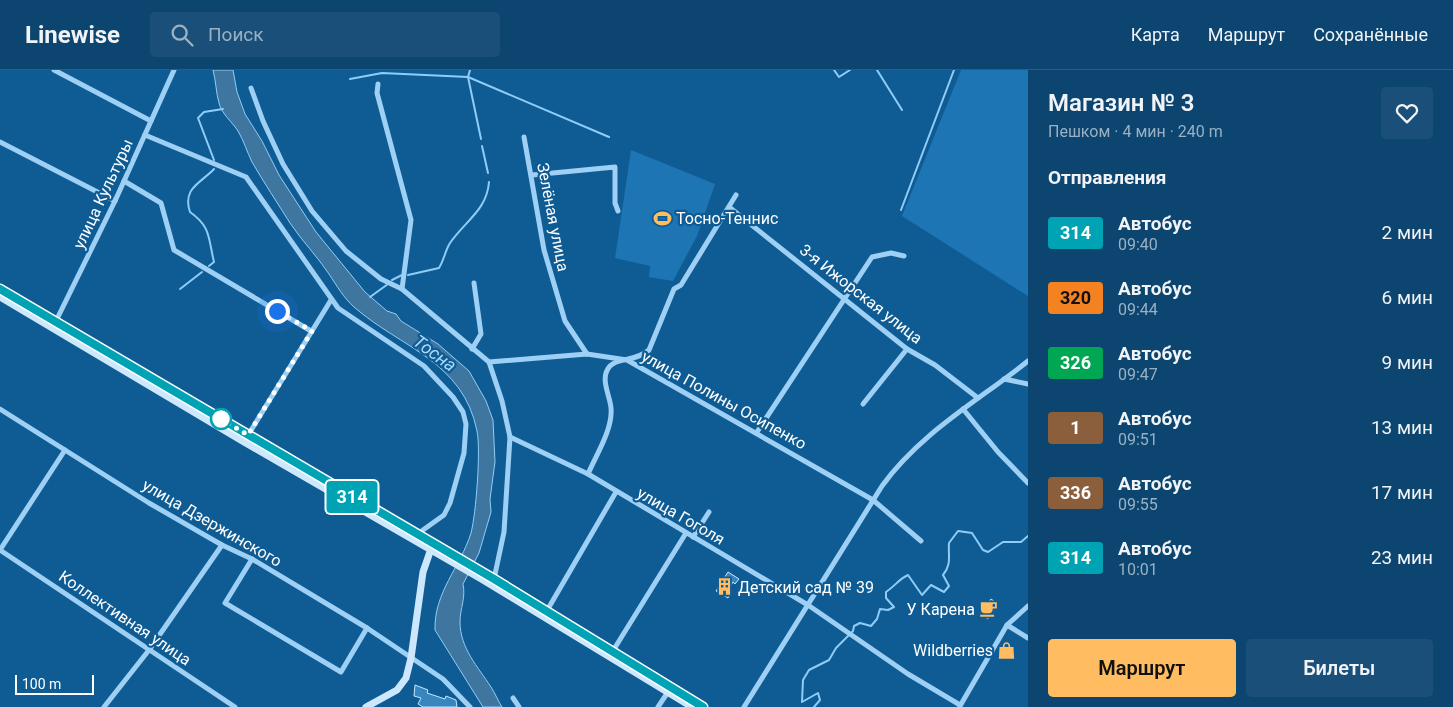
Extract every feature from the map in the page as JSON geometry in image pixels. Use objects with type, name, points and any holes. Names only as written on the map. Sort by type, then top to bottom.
[{"type":"main road","points":[[0,289],[54,325],[244,442],[432,546]]},
{"type":"main road","points":[[0,297],[54,325],[248,435],[419,536],[441,552],[610,654],[692,707]]},
{"type":"main road","points":[[366,707],[388,696],[406,678],[411,658],[423,572],[432,546]]},
{"type":"main road","points":[[485,577],[494,579],[545,614]]},
{"type":"main road","points":[[610,654],[703,707]]},
{"type":"street","points":[[54,70],[151,121]]},
{"type":"street","name":"улица Культуры","points":[[54,325],[115,201],[174,70]]},
{"type":"street","points":[[378,84],[376,93],[411,220],[402,289]]},
{"type":"street","points":[[251,88],[263,121],[283,164],[312,211],[346,251],[381,279],[402,289],[489,362],[502,400],[510,437],[504,532],[494,579]]},
{"type":"street","points":[[144,135],[246,177],[331,300],[362,326],[404,351],[424,366],[453,397],[463,412],[466,424],[464,453],[450,503],[444,515],[423,530],[419,536]]},
{"type":"street","name":"Зелёная улица","points":[[524,137],[544,250],[564,321],[587,354]]},
{"type":"street","points":[[0,142],[115,201]]},
{"type":"street","points":[[532,175],[615,168],[615,204],[618,211]]},
{"type":"street","points":[[124,181],[161,203],[174,250],[312,331]]},
{"type":"street","points":[[588,474],[610,420],[611,408],[605,379],[607,370],[617,362],[641,358],[649,350],[674,289],[681,285],[736,195]]},
{"type":"street","name":"3-я Ижорская улица","points":[[730,207],[907,349],[935,364],[978,398]]},
{"type":"street","points":[[757,432],[872,257],[891,253],[904,256]]},
{"type":"street","points":[[472,348],[481,334],[474,283]]},
{"type":"street","points":[[244,442],[331,300]]},
{"type":"street","points":[[862,404],[907,349]]},
{"type":"street","name":"улица Полины Осипенко","points":[[489,362],[587,354],[627,360],[757,432],[873,500],[920,541]]},
{"type":"street","points":[[744,707],[873,500],[907,454],[1028,360]]},
{"type":"street","points":[[1004,380],[1028,384]]},
{"type":"street","name":"улица Дзержинского","points":[[0,409],[222,546],[252,559],[367,628],[443,679],[467,706]]},
{"type":"street","points":[[963,409],[998,452],[1028,483]]},
{"type":"street","name":"улица Гоголя","points":[[510,437],[588,474],[808,605],[835,626],[960,706]]},
{"type":"street","points":[[0,550],[65,450]]},
{"type":"street","points":[[545,614],[616,492]]},
{"type":"street","points":[[693,537],[709,512]]},
{"type":"street","points":[[610,654],[686,533]]},
{"type":"street","points":[[104,707],[150,650],[222,546]]},
{"type":"street","name":"Коллективная улица","points":[[0,550],[235,707]]},
{"type":"street","points":[[252,559],[225,603],[340,672],[367,628]]},
{"type":"street","points":[[960,706],[1007,625],[1028,606]]},
{"type":"street","points":[[1007,625],[1028,638]]},
{"type":"street","points":[[658,707],[668,692]]},
{"type":"street","points":[[513,698],[518,707]]},
{"type":"shaded area","points":[[961,70],[1028,70],[1028,296],[902,216]]},
{"type":"shaded area","name":"Тосно-Теннис","points":[[631,150],[715,184],[697,236],[673,281],[649,277],[650,266],[615,258]]},
{"type":"water","name":"Тосна","points":[[213,70],[233,70],[237,92],[245,114],[262,141],[279,175],[316,232],[365,292],[387,311],[396,314],[401,321],[438,344],[469,371],[486,401],[493,420],[495,462],[490,499],[491,512],[479,553],[463,584],[464,594],[460,622],[466,649],[502,707],[483,707],[435,630],[436,616],[443,592],[466,546],[471,533],[475,512],[478,440],[470,407],[458,388],[444,372],[428,358],[372,321],[354,307],[343,295],[290,223],[252,162],[238,131],[220,107]]},
{"type":"building","name":"Детский сад № 39","points":[[728,572],[739,579],[735,584],[733,582],[728,590],[731,592],[728,598],[716,591]]},
{"type":"building","name":"У Карена","points":[[991,599],[998,604],[988,619],[980,614]]},
{"type":"building","points":[[415,685],[428,690],[427,693],[445,699],[446,696],[456,700],[457,707],[423,707],[418,704],[421,698],[414,696]]},
{"type":"waterway","points":[[470,70],[468,77],[481,139]]},
{"type":"waterway","points":[[834,70],[839,77],[850,70]]},
{"type":"waterway","points":[[877,70],[902,110]]},
{"type":"waterway","points":[[901,210],[954,70]]},
{"type":"waterway","points":[[350,79],[382,73],[468,77],[609,137]]},
{"type":"waterway","points":[[214,160],[198,118],[204,112],[223,109]]},
{"type":"waterway","points":[[482,146],[488,173]]},
{"type":"waterway","points":[[209,266],[214,262],[208,233],[197,217],[190,212],[188,204],[194,187],[214,169]]},
{"type":"waterway","points":[[408,275],[439,268],[450,243],[480,208],[489,182]]},
{"type":"waterway","points":[[180,289],[202,272]]},
{"type":"waterway","points":[[392,280],[402,275]]},
{"type":"waterway","points":[[370,297],[388,284]]},
{"type":"waterway","points":[[814,707],[820,700],[818,693],[802,702],[803,680],[809,670],[829,660],[836,648],[853,631],[854,626],[860,623],[871,626],[877,619],[880,609],[888,610],[894,607],[886,598],[886,592],[908,575],[922,595],[931,585],[944,592],[949,586],[943,575],[949,563],[949,543],[958,531],[972,533],[983,550],[988,552],[1003,542],[1021,542],[1028,536]]},
{"type":"bus line","name":"314","points":[[0,289],[494,579],[703,707]]},
{"type":"place","name":"Тосно-Теннис","points":[[662,218]]},
{"type":"place","name":"Детский сад № 39","points":[[724,587]]},
{"type":"place","name":"У Карена","points":[[989,609]]},
{"type":"place","name":"Wildberries","points":[[1007,650]]},
{"type":"route","points":[[221,419],[248,435],[312,331],[277,311]]}]
